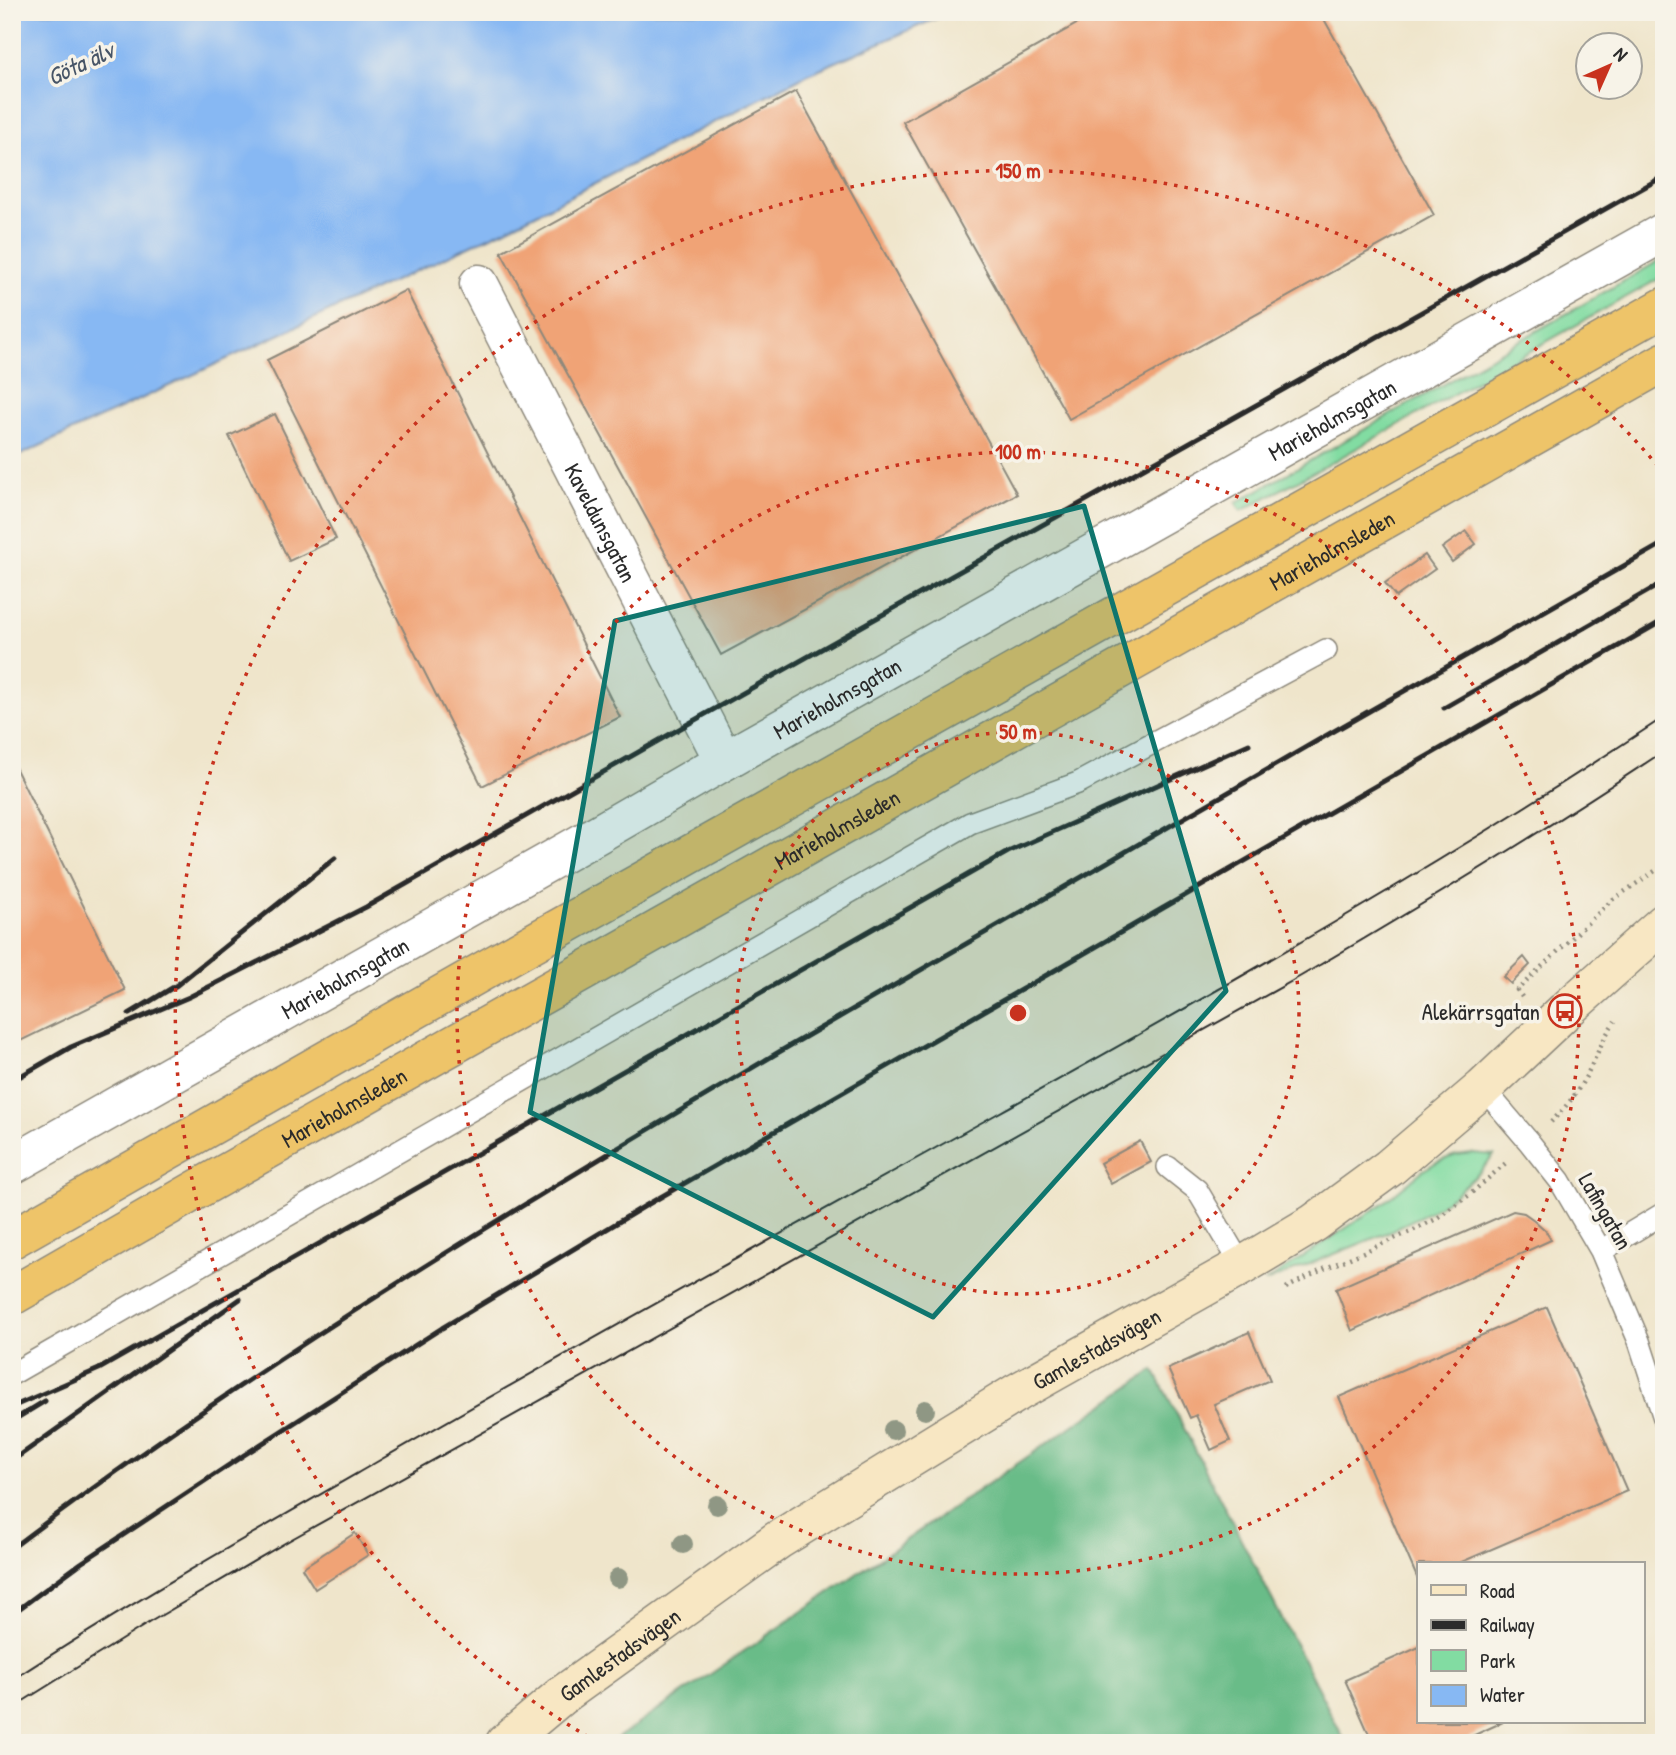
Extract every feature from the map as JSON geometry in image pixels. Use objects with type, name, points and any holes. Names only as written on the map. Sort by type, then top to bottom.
[{"type":"highway","points":[[12,1239],[1664,307]]},
{"type":"highway","name":"Marieholmsleden","points":[[12,1296],[1664,362]]},
{"type":"street","name":"Marieholmsgatan","points":[[12,1165],[1664,232]]},
{"type":"street","name":"Kaveldunsgatan","points":[[479,284],[724,761]]},
{"type":"street","name":"Gamlestadsvägen","points":[[505,1743],[561,1696],[778,1540],[1018,1392],[1242,1266],[1325,1215],[1389,1168],[1483,1088],[1664,923]]},
{"type":"lane","points":[[12,1374],[970,823],[1078,783],[1325,650]]},
{"type":"lane","name":"Lafingatan","points":[[1483,1088],[1560,1181],[1601,1251],[1639,1341],[1664,1418]]},
{"type":"lane","points":[[1168,1167],[1197,1190],[1242,1266]]},
{"type":"lane","points":[[1601,1251],[1664,1213]]},
{"type":"path","points":[[1522,997],[1517,990],[1588,928],[1612,900],[1664,865]]},
{"type":"highlighted area","points":[[1084,506],[1226,991],[933,1317],[530,1112],[615,621]]},
{"type":"green space","points":[[1664,258],[1664,276],[1241,511],[1236,503]]},
{"type":"green space","points":[[1456,1155],[1494,1155],[1481,1171],[1453,1196],[1429,1212],[1384,1234],[1265,1282],[1382,1204],[1422,1171]]},
{"type":"green space","points":[[1154,1370],[1346,1743],[610,1743]]},
{"type":"water","name":"Göta älv","points":[[12,12],[951,12],[808,74],[506,229],[12,459]]},
{"type":"building","points":[[1098,12],[1320,12],[1434,215],[1069,419],[903,122]]},
{"type":"building","points":[[796,91],[1017,494],[721,655],[501,252]]},
{"type":"building","points":[[406,290],[620,717],[482,786],[267,360]]},
{"type":"building","points":[[275,414],[336,539],[289,561],[229,436]]},
{"type":"building","points":[[1466,531],[1476,544],[1452,562],[1442,548]]},
{"type":"building","points":[[1425,555],[1435,569],[1396,597],[1385,583]]},
{"type":"building","points":[[12,761],[125,990],[12,1045]]},
{"type":"building","points":[[1524,957],[1530,965],[1511,984],[1503,977]]},
{"type":"building","points":[[1140,1141],[1151,1162],[1111,1184],[1100,1163]]},
{"type":"building","points":[[1513,1211],[1524,1213],[1534,1220],[1551,1240],[1352,1331],[1336,1289]]},
{"type":"building","points":[[1547,1307],[1627,1491],[1462,1562],[1417,1562],[1417,1577],[1339,1397]]},
{"type":"building","points":[[1249,1332],[1270,1380],[1214,1404],[1230,1441],[1211,1450],[1196,1415],[1190,1418],[1168,1369]]},
{"type":"building","points":[[355,1533],[368,1555],[315,1589],[302,1568]]},
{"type":"building","points":[[1417,1648],[1417,1724],[1499,1724],[1457,1743],[1373,1743],[1345,1680]]},
{"type":"tram line","points":[[12,1680],[192,1569],[452,1419],[1334,923],[1500,822],[1664,717]]},
{"type":"tram line","points":[[12,1708],[150,1622],[290,1540],[1301,976],[1484,866],[1664,751]]},
{"type":"railway","points":[[12,1081],[71,1047],[189,997],[366,907],[1664,176]]},
{"type":"railway","points":[[12,1548],[104,1480],[292,1351],[583,1169],[1000,924],[1664,543]]},
{"type":"railway","points":[[1444,708],[1664,582]]},
{"type":"railway","points":[[12,1614],[81,1563],[442,1328],[645,1206],[1664,620]]},
{"type":"railway","points":[[12,1407],[99,1369],[1008,852],[1249,744]]},
{"type":"railway","points":[[129,1014],[177,985],[335,858]]},
{"type":"railway","points":[[12,1461],[240,1299]]},
{"type":"railway","points":[[12,1421],[45,1401]]},
{"type":"place","name":"Alekärrsgatan","points":[[1565,1011]]}]
